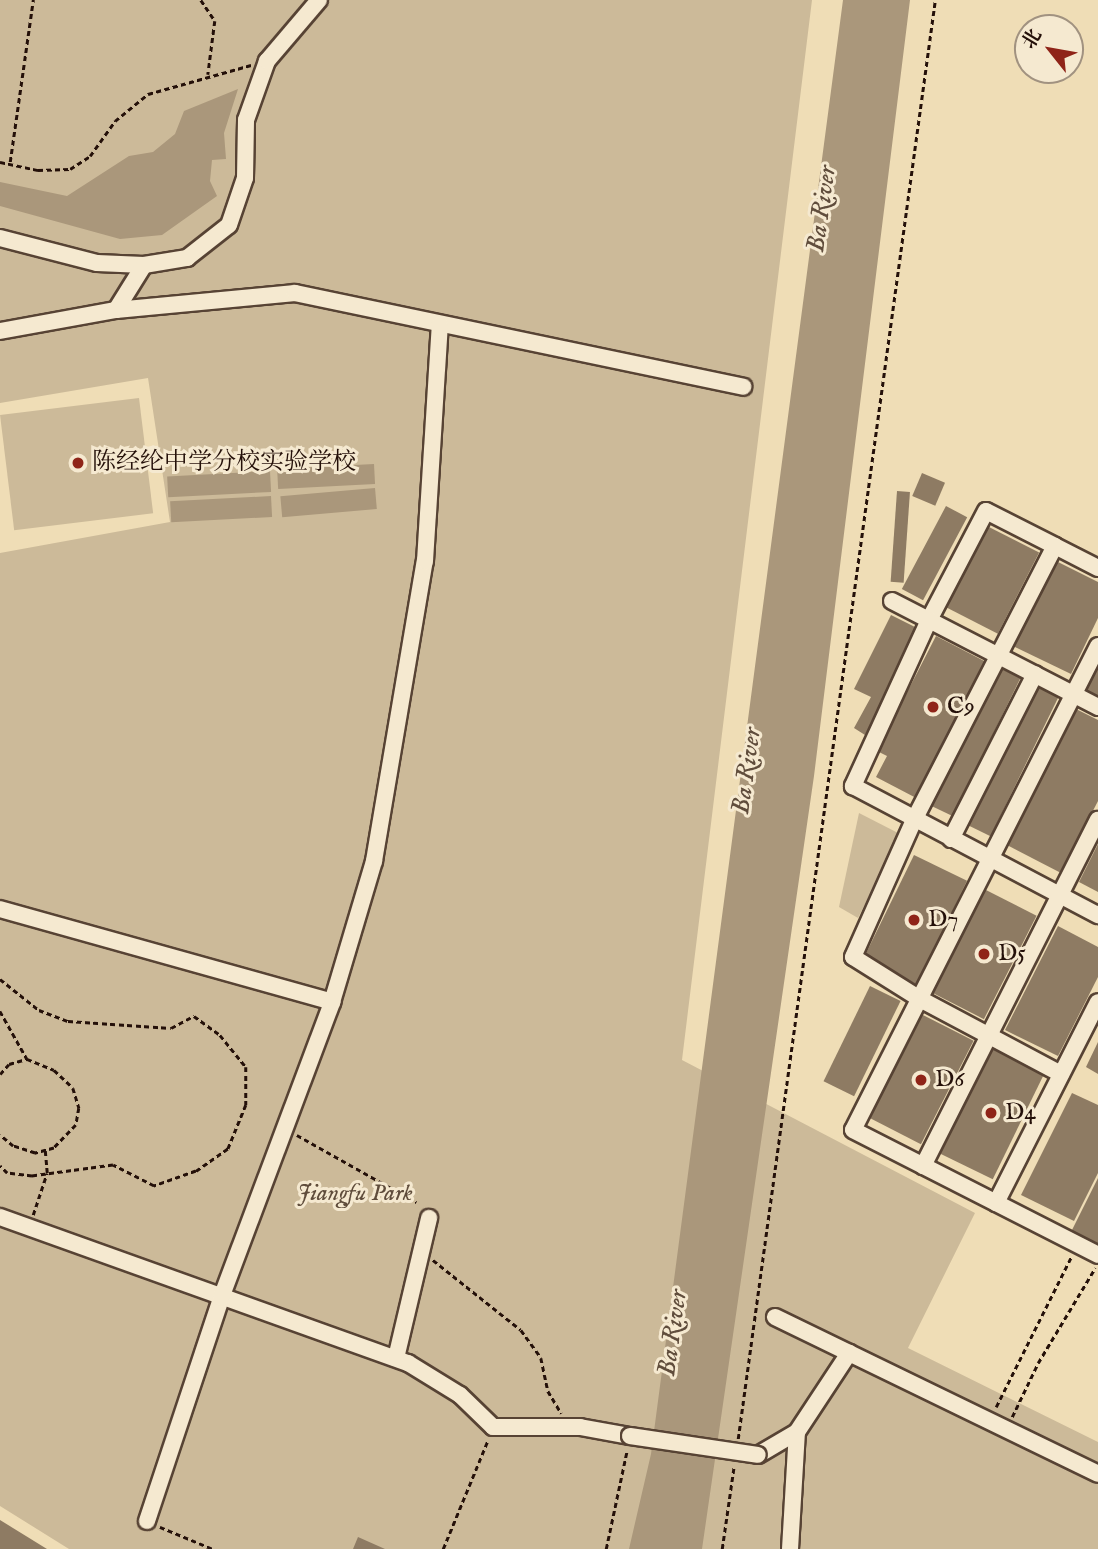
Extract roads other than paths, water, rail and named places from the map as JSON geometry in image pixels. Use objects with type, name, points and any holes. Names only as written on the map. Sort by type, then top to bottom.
[{"type":"lane","points":[[0,238],[97,263],[145,265],[187,258],[229,225],[245,178],[246,120],[267,61],[318,0]]},
{"type":"lane","points":[[116,310],[145,265]]},
{"type":"lane","points":[[0,331],[116,310],[295,293],[743,387]]},
{"type":"lane","points":[[147,1521],[221,1298],[332,1002],[374,861],[425,561],[440,324]]},
{"type":"lane","points":[[1098,568],[986,510],[929,620],[853,786],[1098,915]]},
{"type":"lane","points":[[1055,546],[914,820],[853,957],[920,999],[1061,1074]]},
{"type":"lane","points":[[892,601],[1098,706]]},
{"type":"lane","points":[[1098,646],[853,1130],[1098,1255]]},
{"type":"lane","points":[[951,839],[1035,674]]},
{"type":"lane","points":[[923,1166],[1098,820]]},
{"type":"lane","points":[[0,909],[332,1002]]},
{"type":"lane","points":[[996,1203],[1098,1002]]},
{"type":"lane","points":[[0,1217],[396,1359],[460,1395],[493,1427],[571,1427],[758,1455],[797,1432],[849,1353]]},
{"type":"lane","points":[[396,1359],[429,1218]]},
{"type":"lane","points":[[775,1317],[1098,1474]]},
{"type":"lane","points":[[790,1549],[797,1432]]},
{"type":"water","name":"Ba River","points":[[843,0],[910,0],[814,776],[702,1549],[629,1549],[651,1454]]},
{"type":"water","points":[[238,89],[224,133],[226,159],[212,160],[210,181],[217,196],[162,235],[120,239],[0,206],[0,182],[67,196],[129,156],[153,152],[175,134],[184,111]]},
{"type":"water","points":[[374,464],[375,484],[278,489],[277,469]]},
{"type":"water","points":[[270,471],[271,492],[168,497],[167,476]]},
{"type":"water","points":[[375,488],[377,509],[282,517],[280,496]]},
{"type":"water","points":[[271,496],[272,517],[171,522],[170,501]]},
{"type":"place","name":"陈经纶中学分校实验学校","points":[[78,463]]},
{"type":"place","name":"C9","points":[[933,707]]},
{"type":"place","name":"D7","points":[[914,920]]},
{"type":"place","name":"D5","points":[[984,954]]},
{"type":"place","name":"D6","points":[[921,1080]]},
{"type":"place","name":"D4","points":[[991,1113]]},
{"type":"park label","name":"Jiangfu Park","points":[[355,1194]]}]
